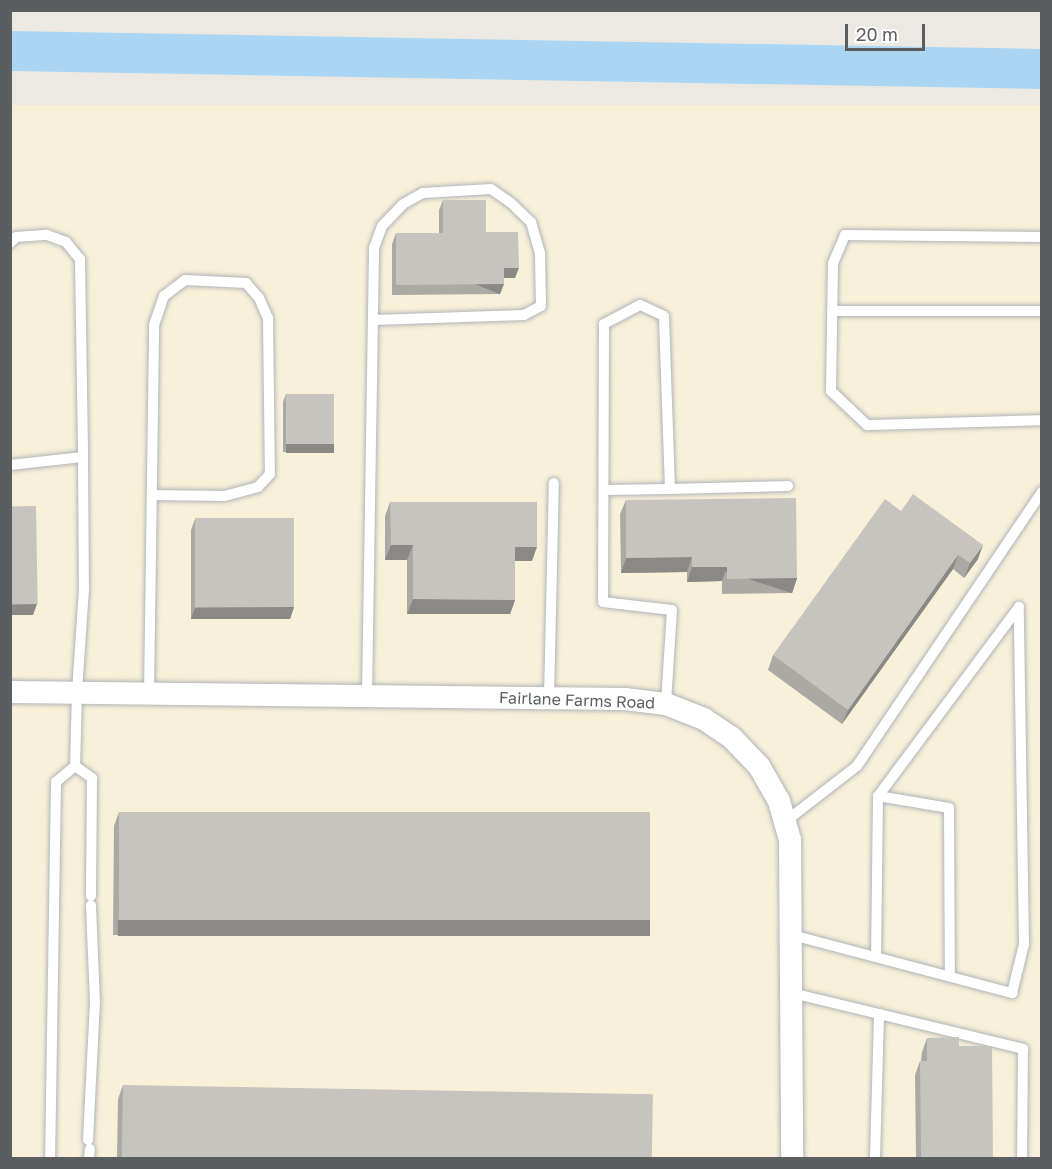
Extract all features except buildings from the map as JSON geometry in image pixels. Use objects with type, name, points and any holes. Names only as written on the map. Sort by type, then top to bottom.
[{"type":"street","name":"Fairlane Farms Road","points":[[10,692],[625,699],[666,704],[704,719],[731,737],[745,751],[770,783],[786,821],[792,860],[792,1158]]},
{"type":"lane","points":[[367,696],[374,249],[382,226],[403,204],[423,193],[491,189],[511,202],[531,222],[540,254],[541,306],[524,315],[373,320]]},
{"type":"lane","points":[[10,243],[16,237],[47,235],[66,242],[80,259],[84,589],[75,766],[56,782],[50,1015],[50,1158]]},
{"type":"lane","points":[[1041,237],[845,235],[833,263],[831,391],[867,425],[1041,420]]},
{"type":"lane","points":[[149,693],[154,325],[164,296],[185,280],[246,283],[259,298],[268,318],[270,474],[258,487],[224,496],[152,495]]},
{"type":"lane","points":[[666,704],[672,610],[603,602],[604,324],[640,305],[664,316],[670,489]]},
{"type":"lane","points":[[832,311],[1041,311]]},
{"type":"lane","points":[[10,465],[82,458]]},
{"type":"lane","points":[[549,698],[554,483]]},
{"type":"lane","points":[[604,490],[788,486]]},
{"type":"lane","points":[[786,821],[857,766],[1041,492]]},
{"type":"lane","points":[[792,935],[1012,993],[1024,944],[1019,607],[878,796],[876,957]]},
{"type":"lane","points":[[75,766],[92,778],[91,900],[95,1002],[89,1149]]},
{"type":"lane","points":[[878,796],[949,808],[950,976]]},
{"type":"lane","points":[[792,993],[1023,1049],[1022,1158]]},
{"type":"lane","points":[[874,1158],[879,1014]]},
{"type":"shaded area","points":[[11,105],[1041,105],[1041,1158],[11,1158]]},
{"type":"water","points":[[11,31],[1041,49],[1040,89],[10,71]]}]
